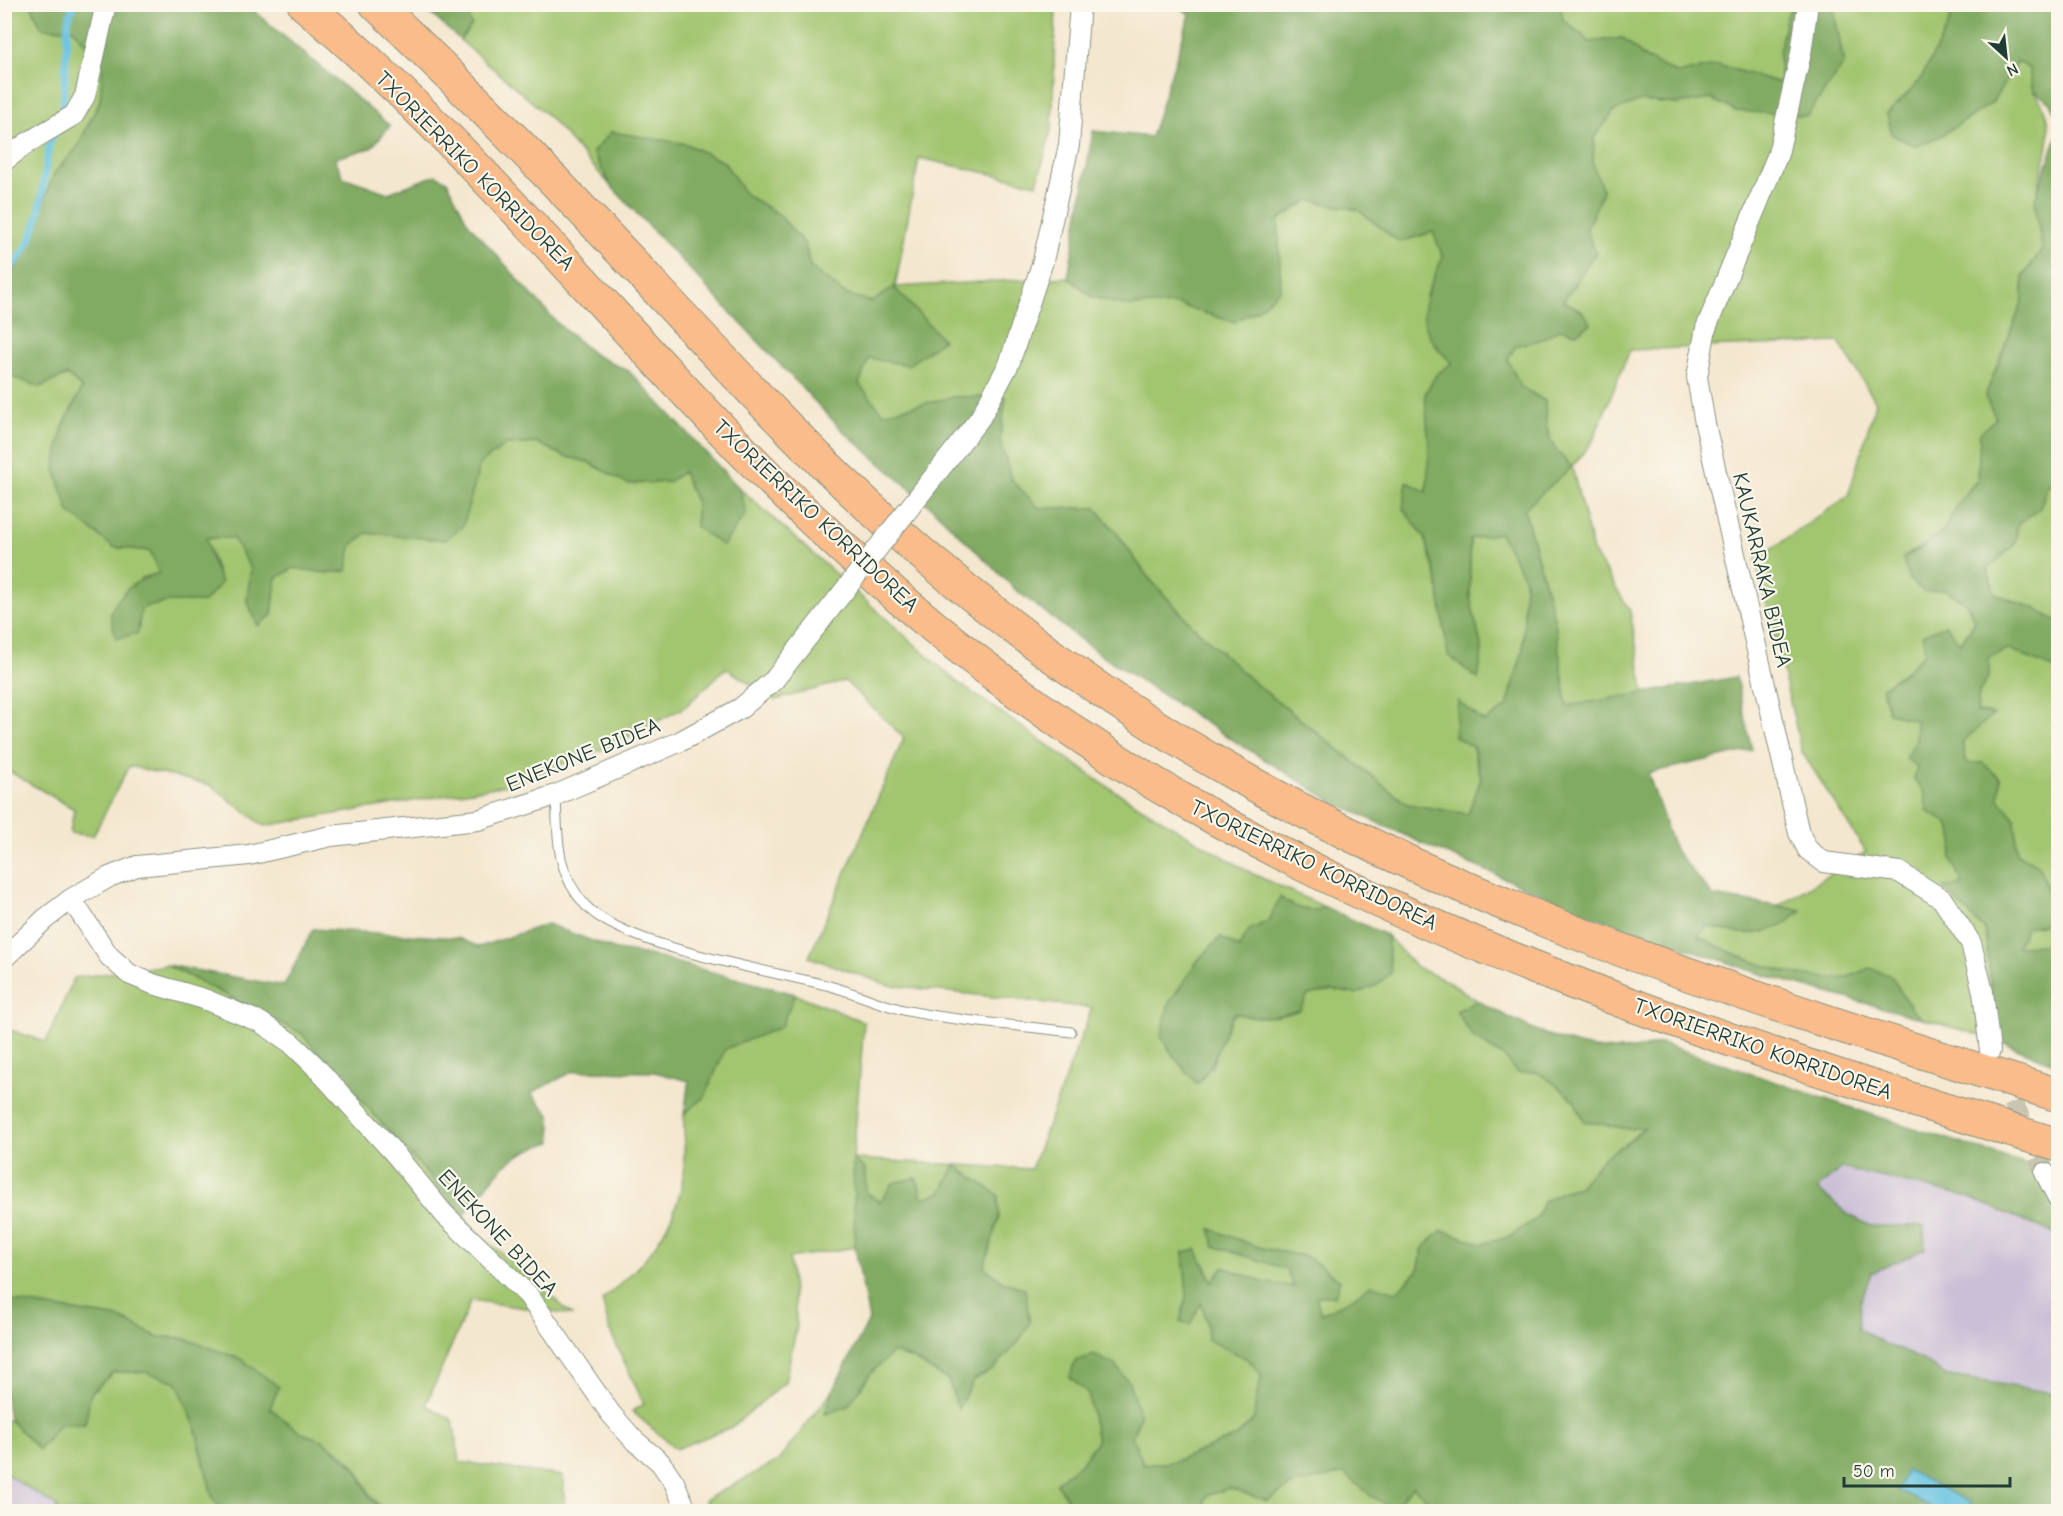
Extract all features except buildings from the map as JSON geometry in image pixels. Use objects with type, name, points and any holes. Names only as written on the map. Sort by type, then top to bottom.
[{"type":"highway","name":"TXORIERRIKO KORRIDOREA","points":[[304,4],[409,101],[519,213],[717,424],[854,559],[934,627],[1018,692],[1143,776],[1215,819],[1331,879],[1516,959],[1631,1004],[1794,1062],[2052,1159]]},
{"type":"highway","name":"TXORIERRIKO KORRIDOREA","points":[[376,4],[443,66],[554,179],[752,390],[887,523],[965,589],[1047,653],[1169,735],[1248,782],[1352,835],[1524,910],[1648,959],[1809,1016],[2058,1095]]},
{"type":"street","points":[[4,161],[27,143],[54,130],[74,115],[85,96],[106,4]]},
{"type":"street","name":"ENEKONE BIDEA","points":[[4,957],[45,919],[71,899],[109,877],[137,866],[249,855],[331,836],[478,820],[556,795],[681,741],[741,708],[774,680],[980,418],[1009,364],[1043,261],[1069,145],[1080,4]]},
{"type":"street","name":"KAUKARRAKA BIDEA","points":[[1808,4],[1802,53],[1778,154],[1706,328],[1697,377],[1705,424],[1799,833],[1808,850],[1824,862],[1899,872],[1942,899],[1971,943],[1983,992],[1990,1051]]},
{"type":"street","name":"ENEKONE BIDEA","points":[[71,899],[109,956],[129,974],[153,984],[204,999],[260,1022],[291,1043],[313,1064],[395,1154],[444,1214],[528,1295],[611,1414],[634,1440],[660,1462],[674,1482],[687,1512]]},
{"type":"street","points":[[2052,1159],[2058,1198]]},
{"type":"lane","points":[[556,795],[561,868],[575,892],[588,908],[607,921],[635,934],[715,959],[828,985],[908,1011],[1071,1032]]},
{"type":"shaded area","points":[[1840,1168],[1965,1196],[2058,1235],[2058,1394],[1945,1375],[1923,1360],[1885,1344],[1859,1329],[1860,1304],[1871,1273],[1925,1249],[1924,1227],[1871,1226],[1849,1215],[1817,1189]]},
{"type":"shaded area","points":[[4,1473],[58,1507],[55,1511],[5,1511]]},
{"type":"green space","points":[[5,5],[31,5],[42,28],[73,29],[103,65],[100,100],[77,148],[54,174],[23,258],[5,281]]},
{"type":"green space","points":[[31,5],[247,5],[390,126],[371,148],[335,158],[343,177],[388,193],[436,175],[447,181],[468,223],[558,324],[595,355],[629,371],[739,488],[746,513],[723,546],[696,527],[696,503],[683,472],[668,482],[628,484],[588,462],[564,456],[538,443],[506,445],[480,464],[463,526],[444,540],[367,533],[351,546],[347,571],[327,573],[294,568],[276,578],[272,615],[258,626],[247,600],[251,569],[233,538],[206,538],[211,559],[221,583],[204,602],[168,602],[141,608],[138,633],[116,639],[110,613],[115,604],[130,587],[159,573],[150,551],[113,547],[69,512],[55,469],[62,429],[82,388],[67,375],[40,387],[13,377],[5,381],[5,281],[23,258],[54,174],[77,148],[100,101],[103,65],[73,29],[42,28]]},
{"type":"green space","points":[[421,5],[462,5],[472,25],[460,40]]},
{"type":"green space","points":[[462,5],[1056,5],[1052,127],[1037,184],[919,158],[895,287],[1068,277],[1092,297],[1129,306],[1177,304],[1233,322],[1280,289],[1278,220],[1309,200],[1358,210],[1399,242],[1433,232],[1443,257],[1426,295],[1436,347],[1452,363],[1436,375],[1427,493],[1403,508],[1425,538],[1437,579],[1478,678],[1482,650],[1470,598],[1470,539],[1500,533],[1525,579],[1523,650],[1507,707],[1485,723],[1459,702],[1481,779],[1468,814],[1407,804],[1252,681],[1194,627],[1147,576],[1096,508],[1039,509],[1011,479],[1000,440],[1005,397],[953,397],[883,413],[858,384],[869,358],[908,365],[943,340],[894,288],[872,302],[845,294],[810,267],[805,244],[778,214],[745,194],[724,162],[686,144],[611,132],[593,152],[611,186],[546,114],[460,40],[472,25]]},
{"type":"green space","points":[[1175,5],[1560,5],[1563,20],[1590,42],[1623,38],[1645,58],[1678,74],[1718,65],[1780,83],[1779,53],[1786,18],[1793,5],[1833,5],[1844,64],[1807,116],[1736,111],[1711,99],[1677,104],[1640,101],[1614,111],[1594,138],[1593,165],[1603,191],[1586,230],[1596,252],[1563,301],[1582,311],[1591,324],[1576,333],[1559,329],[1540,340],[1517,345],[1507,359],[1521,387],[1545,401],[1547,430],[1550,438],[1557,451],[1572,467],[1524,509],[1554,618],[1567,706],[1736,677],[1752,750],[1648,773],[1674,849],[1713,896],[1802,910],[1769,931],[1746,933],[1707,926],[1698,936],[1768,967],[1805,976],[1843,978],[1870,968],[1891,976],[1912,1010],[1923,1019],[1767,976],[1596,917],[1430,847],[1332,801],[1098,653],[1017,591],[932,508],[841,429],[611,186],[593,152],[611,132],[686,144],[724,162],[745,194],[778,214],[805,244],[810,267],[845,294],[872,302],[894,287],[943,340],[908,365],[869,358],[859,384],[883,413],[953,397],[1006,397],[1000,440],[1011,479],[1039,508],[1096,508],[1147,576],[1194,627],[1252,681],[1407,804],[1468,814],[1481,779],[1474,748],[1454,736],[1458,701],[1484,722],[1507,707],[1523,650],[1525,579],[1500,533],[1470,539],[1470,598],[1482,650],[1478,679],[1448,655],[1437,579],[1425,538],[1403,508],[1407,482],[1427,492],[1429,449],[1425,394],[1436,375],[1452,363],[1430,336],[1425,324],[1425,301],[1443,257],[1433,232],[1399,242],[1358,210],[1309,200],[1278,220],[1281,289],[1257,310],[1233,322],[1177,304],[1129,306],[1092,297],[1068,277],[1093,131],[1151,137],[1190,14]]},
{"type":"green space","points":[[1560,5],[1793,5],[1782,43],[1780,83],[1718,65],[1678,74],[1645,58],[1623,38],[1590,42],[1563,20]]},
{"type":"green space","points":[[1833,5],[1955,5],[1947,28],[1919,82],[1887,114],[1992,103],[2018,61],[2029,69],[2033,91],[2047,115],[2049,140],[2036,202],[2042,249],[2023,277],[2023,300],[1985,397],[1996,418],[1979,459],[1978,479],[1958,504],[1943,532],[1903,558],[1909,579],[1924,592],[1945,589],[1967,604],[1975,621],[1960,644],[1925,653],[1905,672],[1882,687],[1888,712],[1916,721],[1917,767],[1914,779],[1924,792],[1928,811],[1948,823],[1954,840],[1951,858],[1961,876],[1963,886],[1944,888],[1985,930],[1997,1040],[1923,1019],[1912,1010],[1891,976],[1870,968],[1844,978],[1805,976],[1750,960],[1697,936],[1707,925],[1734,932],[1769,931],[1801,910],[1778,906],[1866,852],[1802,752],[1756,560],[1848,496],[1876,402],[1839,342],[1630,350],[1592,442],[1572,467],[1593,551],[1630,611],[1645,695],[1567,706],[1554,618],[1524,508],[1553,449],[1546,424],[1545,401],[1521,387],[1507,359],[1517,345],[1539,340],[1559,329],[1576,333],[1582,311],[1562,301],[1577,283],[1586,230],[1603,191],[1593,165],[1594,138],[1614,111],[1640,101],[1677,104],[1711,99],[1736,111],[1757,111],[1844,64]]},
{"type":"green space","points":[[1955,5],[2058,5],[2058,118],[2051,103],[2033,91],[2029,69],[2018,61],[1992,103],[1939,137],[1916,146],[1892,135],[1887,114],[1919,82],[1947,28]]},
{"type":"green space","points":[[2058,133],[2058,392],[2051,405],[2058,418],[2058,485],[2048,484],[2040,508],[2018,524],[2015,544],[1987,569],[1995,594],[2036,609],[2058,622],[2058,670],[2007,649],[1989,657],[1989,676],[1979,692],[1977,712],[1994,714],[1962,742],[1967,763],[1983,763],[2000,778],[1999,799],[2015,819],[2017,854],[2039,866],[2050,896],[2046,924],[2027,927],[2017,946],[2044,945],[2058,939],[2058,1065],[1997,1040],[1985,930],[1943,887],[1963,886],[1951,858],[1954,840],[1948,823],[1928,812],[1924,792],[1914,779],[1917,767],[1905,758],[1916,741],[1916,721],[1888,712],[1882,687],[1905,672],[1925,653],[1923,634],[1946,625],[1960,644],[1975,622],[1967,604],[1945,589],[1924,592],[1909,579],[1903,558],[1925,546],[1943,532],[1958,504],[1978,479],[1980,433],[1996,418],[1985,397],[2023,300],[2023,277],[2042,249],[2035,200]]},
{"type":"green space","points":[[67,375],[82,388],[62,429],[113,547],[150,551],[160,573],[141,578],[141,608],[168,602],[204,602],[221,583],[205,538],[233,538],[251,569],[247,600],[272,615],[276,578],[294,568],[327,573],[351,545],[367,533],[444,540],[473,485],[480,464],[505,445],[538,443],[564,456],[588,462],[628,484],[668,482],[683,472],[696,503],[696,527],[746,513],[739,488],[957,682],[1105,785],[1185,834],[1253,874],[1325,907],[1318,911],[1295,908],[1249,930],[1239,948],[1221,937],[1199,959],[1169,1003],[1212,1068],[1223,1032],[1235,1012],[1249,1017],[1308,995],[1333,990],[1356,994],[1391,973],[1386,935],[1416,967],[1449,982],[1478,1001],[1457,1011],[1473,1037],[1504,1057],[1517,1073],[1537,1072],[1555,1084],[1574,1100],[1584,1121],[1629,1129],[1646,1126],[1628,1142],[1603,1158],[1579,1187],[1561,1192],[1537,1218],[1509,1237],[1482,1244],[1442,1230],[1423,1248],[1418,1271],[1396,1293],[1371,1285],[1345,1303],[1320,1314],[1315,1295],[1340,1280],[1308,1257],[1261,1248],[1211,1230],[1214,1246],[1286,1269],[1294,1287],[1262,1282],[1223,1267],[1212,1282],[1205,1263],[1183,1252],[1187,1293],[1180,1322],[1201,1302],[1207,1322],[1208,1340],[1248,1359],[1262,1375],[1256,1398],[1255,1419],[1237,1436],[1173,1462],[1144,1465],[1132,1437],[1140,1416],[1088,1392],[1097,1441],[1082,1462],[1056,1483],[1076,1511],[707,1511],[705,1500],[778,1461],[833,1390],[825,1414],[848,1406],[871,1373],[893,1352],[913,1359],[948,1380],[958,1408],[973,1380],[994,1369],[1025,1289],[1002,1281],[984,1267],[999,1217],[941,1193],[922,1198],[916,1178],[880,1202],[866,1192],[865,1169],[853,1160],[855,1247],[789,1258],[797,1326],[785,1382],[732,1427],[676,1449],[632,1411],[644,1404],[610,1331],[602,1300],[642,1263],[663,1234],[671,1218],[678,1201],[683,1175],[684,1114],[704,1098],[725,1049],[780,1027],[795,994],[864,1022],[853,1159],[1031,1169],[1092,1008],[888,985],[809,957],[904,738],[845,681],[775,700],[726,668],[685,707],[611,746],[507,785],[264,826],[210,785],[129,766],[93,836],[70,833],[74,809],[5,769],[4,381],[13,377],[40,387]]},
{"type":"green space","points":[[2048,484],[2058,485],[2058,622],[2036,609],[1995,594],[1987,568],[2015,544],[2018,524],[2040,508]]},
{"type":"green space","points":[[2007,649],[2058,670],[2058,939],[2044,945],[2016,947],[2027,927],[2039,866],[2017,854],[2015,819],[1967,763],[1962,742],[1994,714],[1977,712],[1979,692],[1989,676],[1988,658]]},
{"type":"green space","points":[[1280,897],[1301,909],[1313,910],[1325,907],[1386,935],[1391,973],[1377,985],[1356,994],[1333,990],[1308,995],[1300,1010],[1283,1015],[1260,1017],[1235,1013],[1210,1067],[1197,1084],[1174,1057],[1161,1036],[1169,1003],[1199,959],[1221,937],[1239,948],[1249,930],[1269,921]]},
{"type":"green space","points":[[547,924],[616,950],[644,954],[795,994],[781,1027],[725,1049],[704,1098],[684,1114],[689,1081],[654,1072],[574,1071],[531,1093],[550,1115],[552,1142],[521,1154],[510,1161],[492,1179],[464,1215],[301,1033],[167,965],[284,986],[313,929],[458,938],[479,947]]},
{"type":"green space","points":[[167,965],[301,1033],[427,1171],[480,1236],[572,1315],[471,1300],[426,1405],[453,1420],[460,1462],[563,1476],[565,1511],[385,1511],[370,1495],[356,1468],[345,1456],[324,1442],[301,1433],[183,1338],[158,1337],[120,1318],[5,1300],[4,1028],[46,1042],[74,978]]},
{"type":"green space","points":[[1478,1001],[1521,1023],[1567,1042],[1613,1050],[1637,1049],[1661,1043],[1870,1114],[2058,1174],[2058,1235],[1965,1196],[1841,1168],[1817,1189],[1849,1215],[1871,1226],[1924,1226],[1925,1249],[1871,1273],[1860,1304],[1859,1329],[1885,1344],[1923,1360],[1945,1375],[2058,1394],[2058,1511],[1445,1512],[1435,1507],[1413,1486],[1393,1509],[1371,1496],[1344,1473],[1292,1485],[1267,1501],[1229,1488],[1206,1496],[1201,1511],[1076,1512],[1056,1483],[1082,1462],[1097,1441],[1088,1393],[1070,1377],[1075,1361],[1094,1355],[1115,1365],[1129,1382],[1140,1416],[1132,1437],[1144,1465],[1173,1462],[1237,1436],[1254,1419],[1262,1375],[1248,1359],[1208,1340],[1207,1322],[1201,1303],[1190,1325],[1180,1322],[1187,1293],[1183,1252],[1196,1249],[1212,1282],[1223,1267],[1262,1282],[1294,1287],[1286,1269],[1214,1246],[1211,1229],[1261,1248],[1308,1257],[1340,1280],[1335,1296],[1316,1296],[1321,1314],[1345,1303],[1371,1285],[1396,1292],[1418,1271],[1423,1248],[1442,1230],[1482,1244],[1509,1237],[1537,1218],[1543,1202],[1561,1192],[1579,1187],[1603,1158],[1628,1142],[1645,1127],[1629,1129],[1584,1121],[1574,1100],[1555,1084],[1537,1072],[1517,1073],[1504,1057],[1473,1037],[1456,1011]]},
{"type":"green space","points":[[853,1159],[865,1169],[866,1192],[880,1202],[893,1183],[917,1178],[922,1198],[941,1193],[955,1165],[998,1195],[999,1217],[984,1267],[1002,1281],[1025,1289],[1030,1323],[1018,1342],[994,1369],[973,1380],[958,1409],[948,1380],[913,1359],[893,1352],[871,1373],[848,1406],[825,1414],[833,1390],[869,1320],[855,1247]]},
{"type":"green space","points":[[4,1300],[120,1318],[157,1337],[183,1338],[241,1359],[279,1387],[270,1408],[301,1433],[323,1440],[356,1468],[371,1499],[385,1511],[225,1511],[213,1500],[195,1426],[177,1382],[146,1372],[113,1372],[91,1393],[85,1424],[60,1424],[39,1450],[9,1419],[4,1388]]},
{"type":"green space","points":[[114,1372],[146,1372],[177,1382],[195,1426],[213,1500],[225,1511],[55,1511],[58,1507],[5,1473],[4,1424],[9,1419],[39,1450],[60,1423],[84,1424],[91,1393]]},
{"type":"green space","points":[[1344,1473],[1371,1496],[1413,1486],[1435,1507],[1445,1511],[1201,1512],[1206,1496],[1229,1488],[1267,1501],[1291,1485]]},
{"type":"water","points":[[1907,1470],[1971,1503],[1967,1511],[1938,1511],[1897,1490]]},
{"type":"waterway","points":[[60,117],[63,109],[68,21],[74,4]]},
{"type":"waterway","points":[[4,273],[27,247],[33,232],[38,216],[49,146],[54,134]]},
{"type":"tunnel","points":[[2001,1075],[2045,1173]]}]
